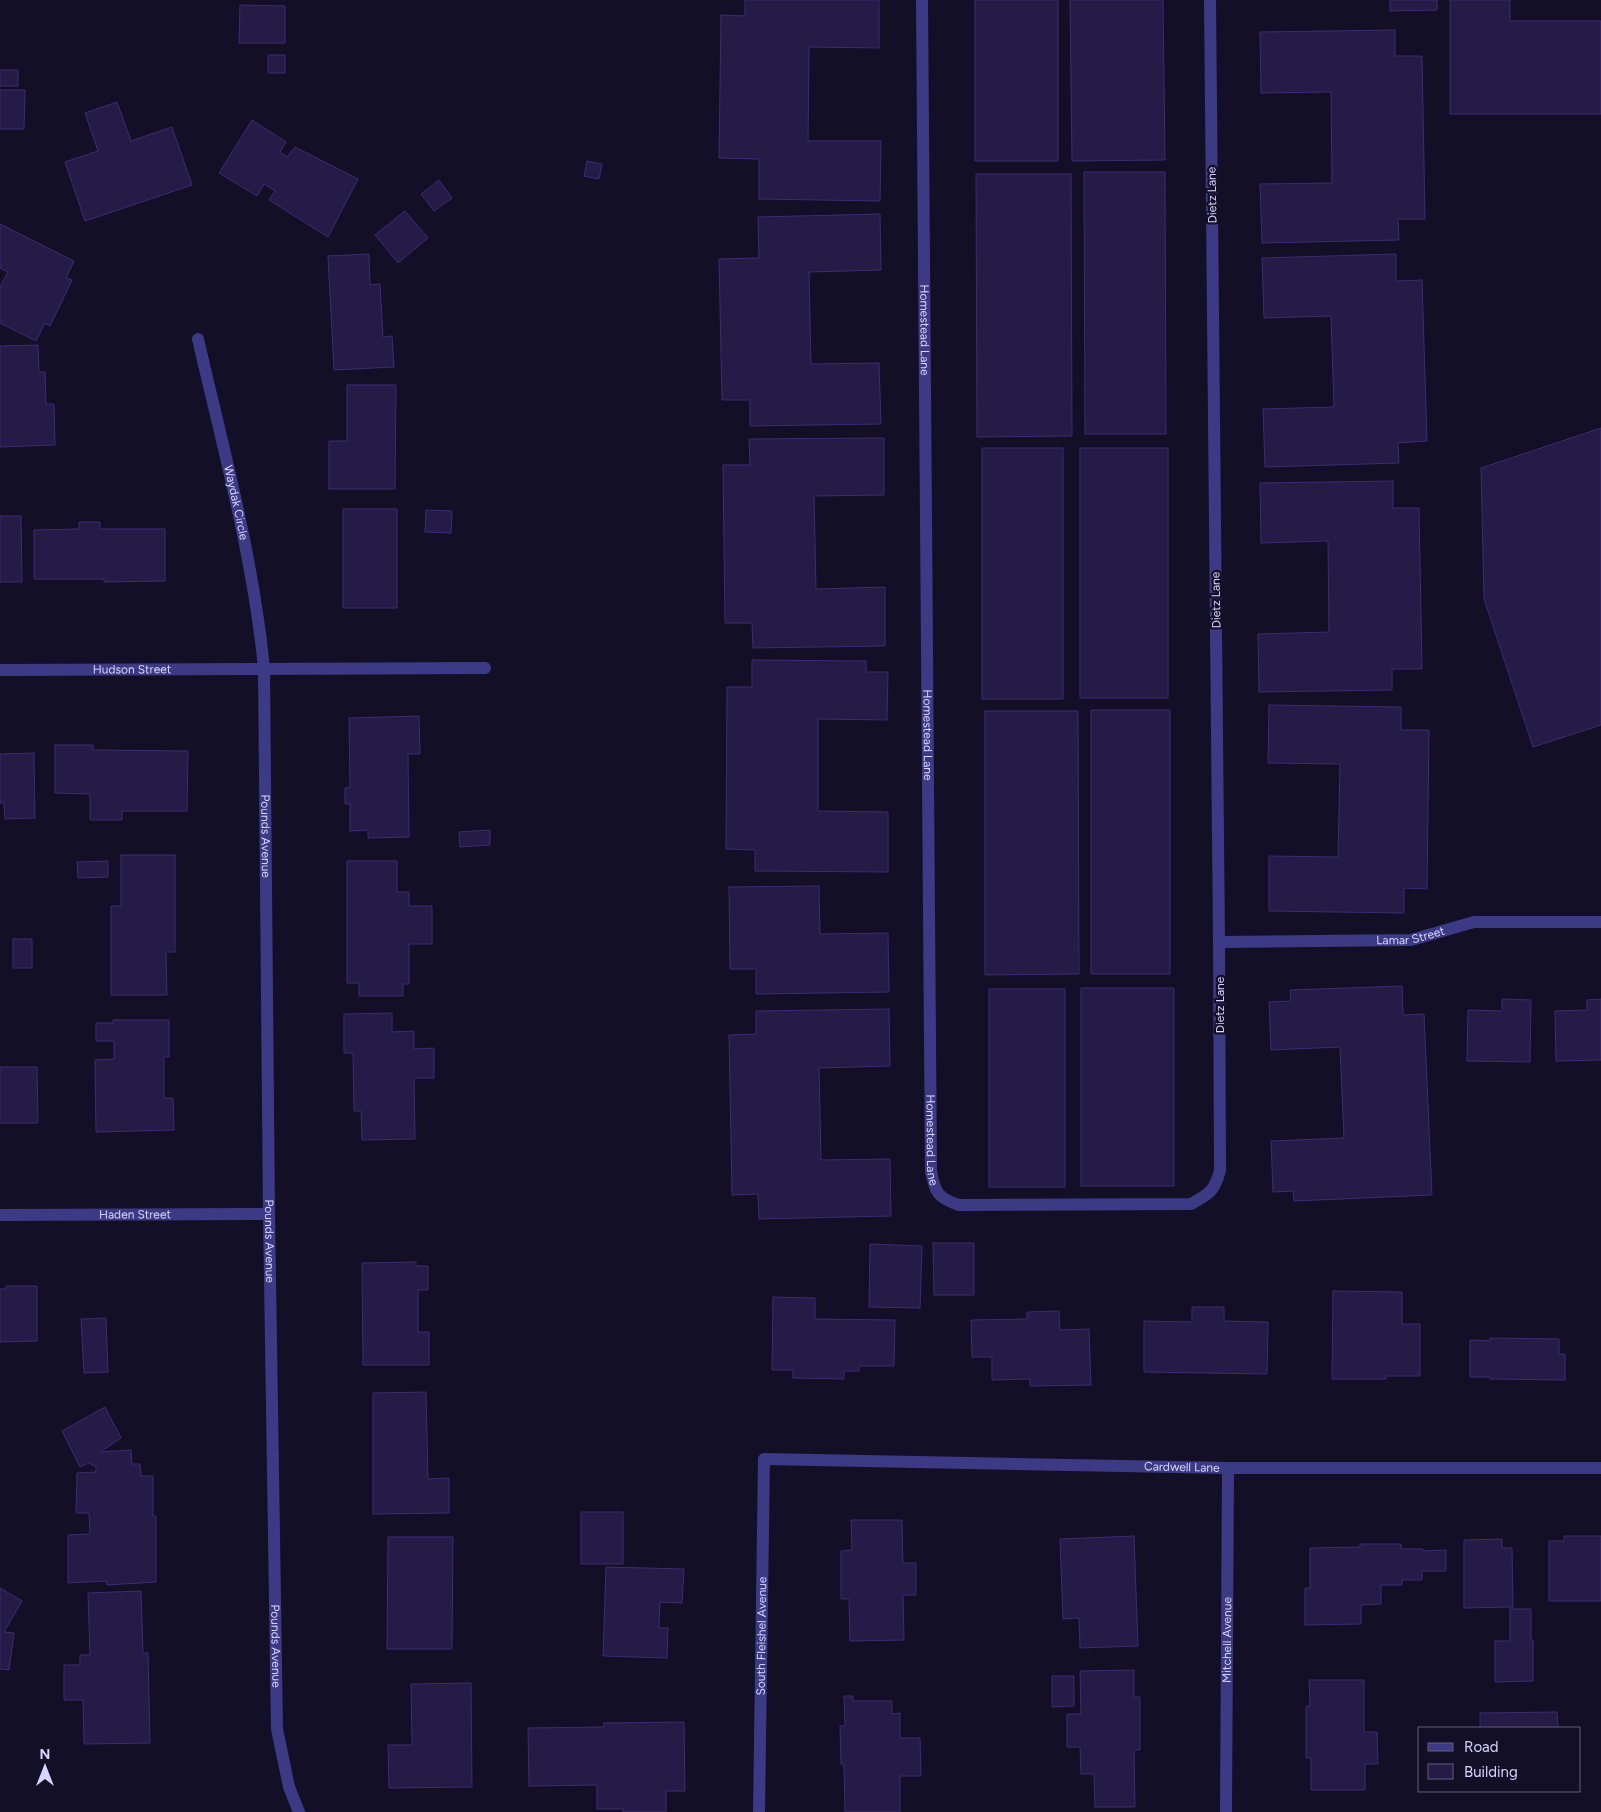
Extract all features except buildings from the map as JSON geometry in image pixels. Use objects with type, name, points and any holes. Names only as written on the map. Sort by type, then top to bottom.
[{"type":"street","name":"Homestead Lane","points":[[922,0],[931,1162],[934,1188],[945,1200],[959,1205],[1173,1205],[1191,1204],[1207,1196]]},
{"type":"street","name":"Dietz Lane","points":[[1207,1196],[1216,1185],[1220,1170],[1210,0]]},
{"type":"street","name":"Waydak Circle","points":[[198,339],[250,564],[259,617],[264,668]]},
{"type":"street","name":"Pounds Avenue","points":[[264,668],[269,1214],[277,1729],[289,1787],[299,1812]]},
{"type":"street","name":"Hudson Street","points":[[0,670],[485,668]]},
{"type":"street","name":"Lamar Street","points":[[1219,942],[1411,940],[1474,922],[1601,922]]},
{"type":"street","name":"Haden Street","points":[[0,1215],[269,1214]]},
{"type":"street","name":"Cardwell Lane","points":[[764,1459],[1228,1468],[1601,1468]]},
{"type":"street","name":"South Fleishel Avenue","points":[[760,1812],[764,1459]]},
{"type":"street","name":"Mitchell Avenue","points":[[1226,1812],[1228,1468]]}]
